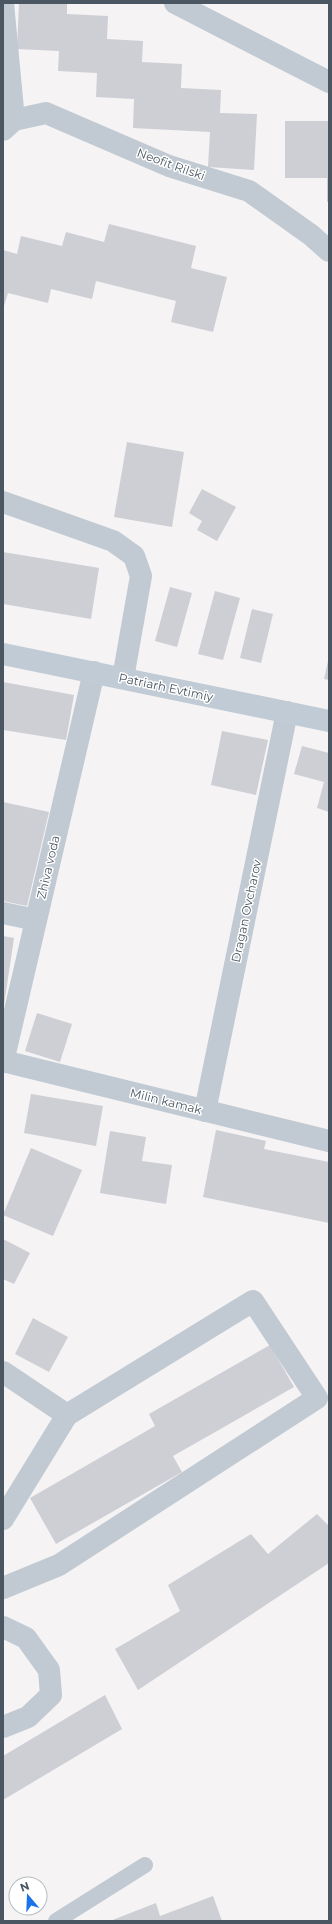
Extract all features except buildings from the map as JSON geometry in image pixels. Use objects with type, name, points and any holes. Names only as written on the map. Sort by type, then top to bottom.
[{"type":"street","points":[[3,3],[8,125]]},
{"type":"street","points":[[176,3],[329,82]]},
{"type":"street","name":"Neofit Rilski","points":[[8,125],[46,113],[169,166],[249,191],[311,235],[329,250]]},
{"type":"street","points":[[3,502],[113,541],[134,556],[141,576],[123,678]]},
{"type":"street","name":"Patriarh Evtimiy","points":[[3,654],[329,721]]},
{"type":"street","name":"Zhiva voda","points":[[3,1062],[94,672]]},
{"type":"street","name":"Dragan Ovcharov","points":[[205,1111],[287,712]]},
{"type":"street","points":[[3,913],[36,920]]},
{"type":"street","name":"Milin kamak","points":[[3,1062],[329,1141]]},
{"type":"street","points":[[3,1519],[67,1416],[253,1301],[317,1398],[58,1565],[3,1588]]},
{"type":"street","points":[[3,1372],[67,1416]]},
{"type":"street","points":[[3,1628],[26,1638],[49,1670],[51,1695],[28,1717],[3,1727]]},
{"type":"lane","points":[[56,1921],[145,1865]]}]
